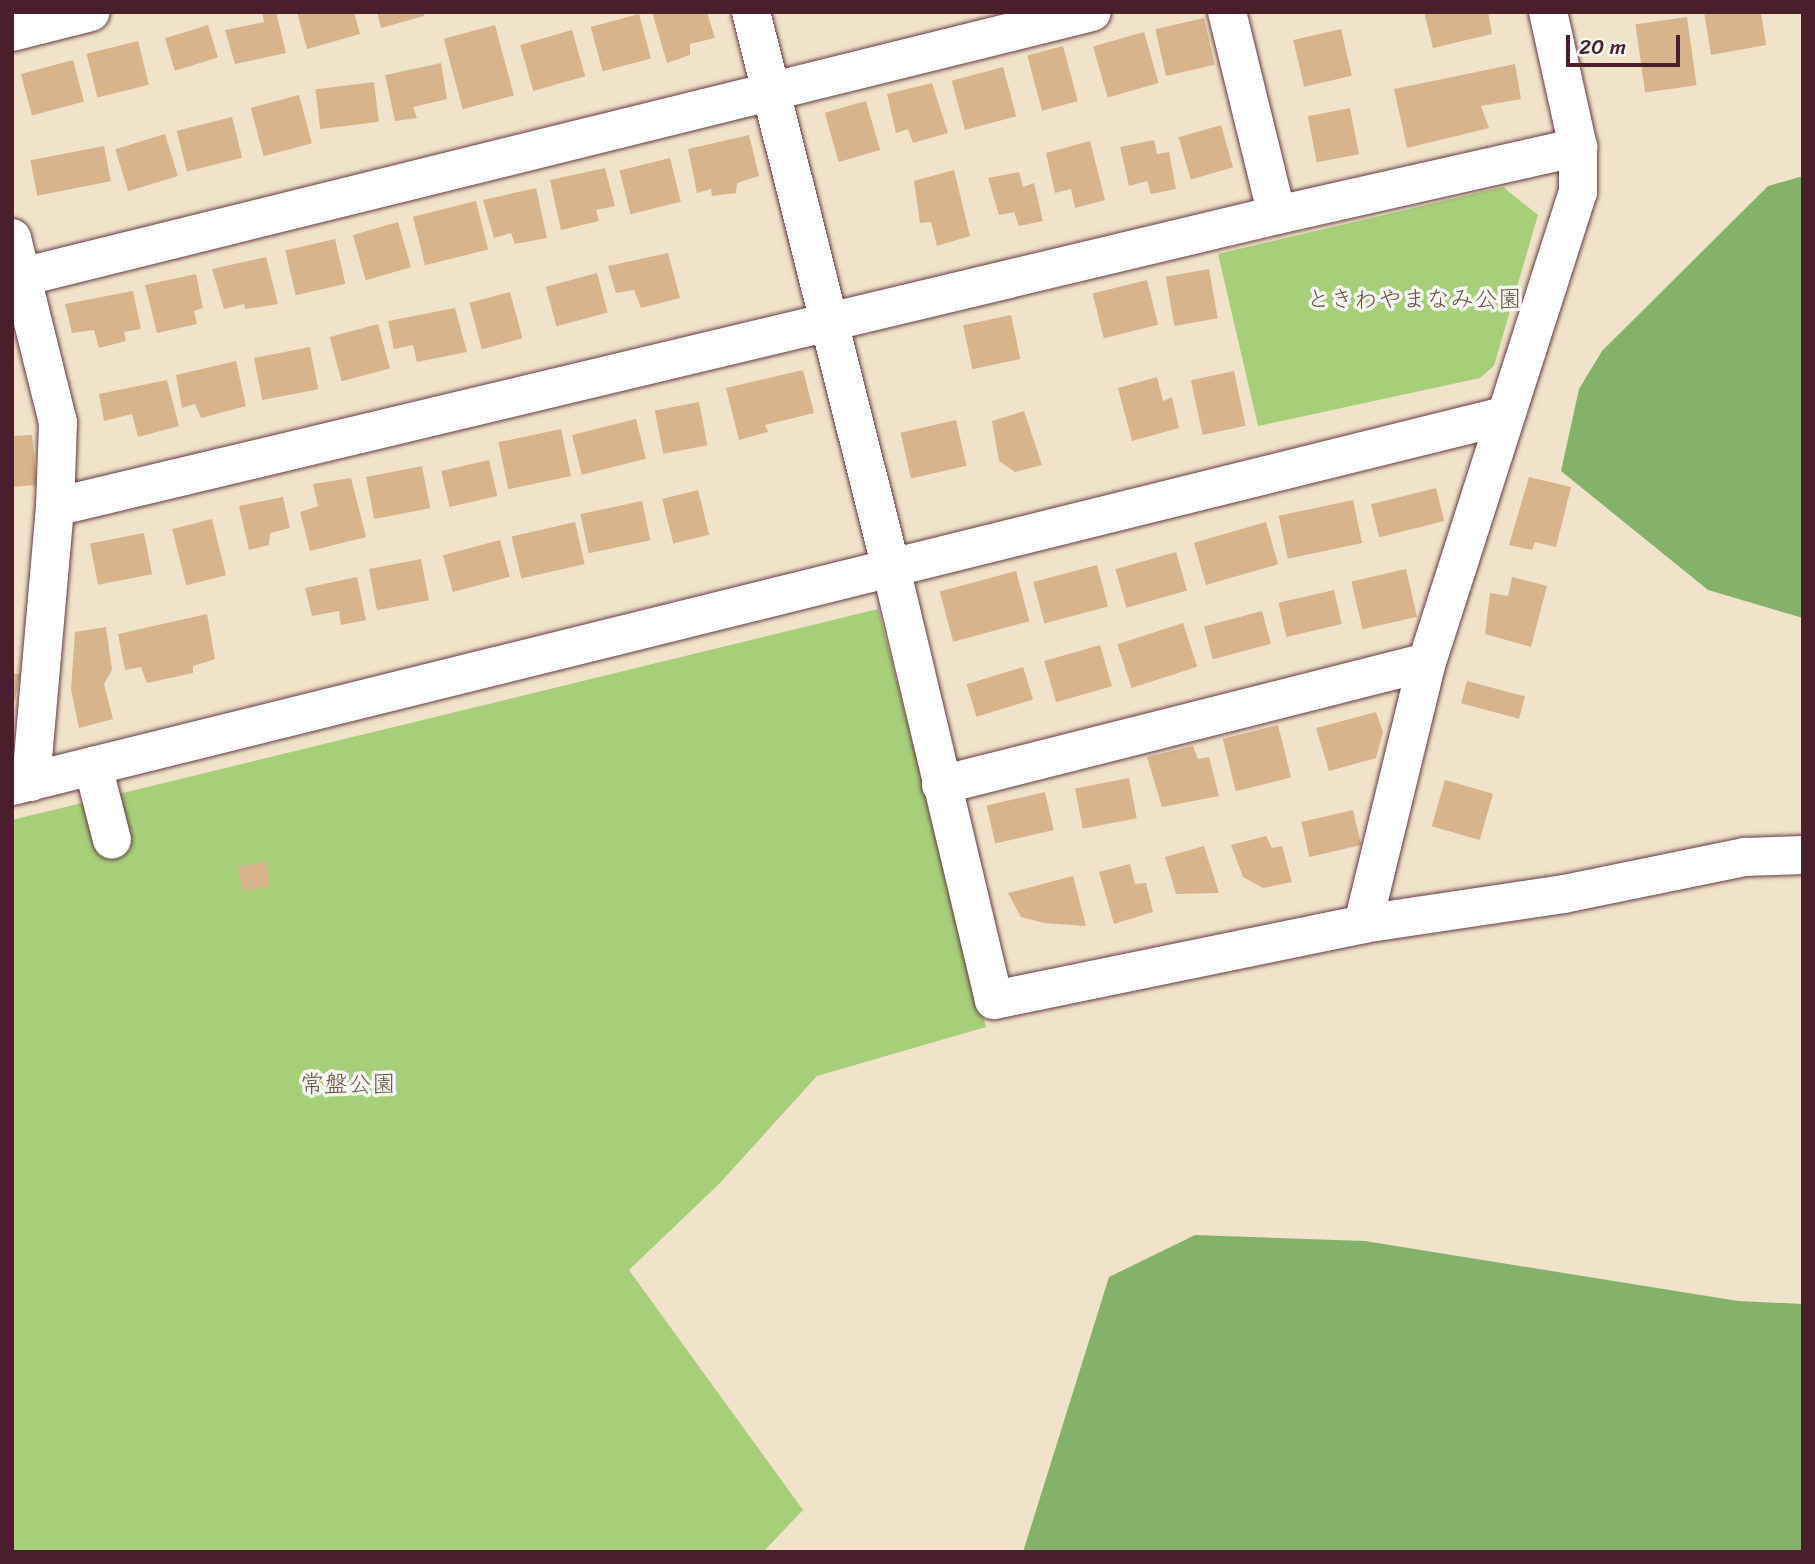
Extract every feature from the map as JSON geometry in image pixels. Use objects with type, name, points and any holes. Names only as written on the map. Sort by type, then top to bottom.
[{"type":"street","points":[[12,32],[91,12]]},
{"type":"street","points":[[751,12],[891,568],[994,1000],[1363,925],[1564,894],[1745,857],[1803,855]]},
{"type":"street","points":[[22,276],[1092,12]]},
{"type":"street","points":[[1227,12],[1277,215]]},
{"type":"street","points":[[1363,925],[1427,662],[1578,192],[1578,147],[1548,12]]},
{"type":"street","points":[[55,507],[1277,215],[1578,147]]},
{"type":"street","points":[[12,237],[58,422],[55,507],[22,784],[1504,416]]},
{"type":"street","points":[[941,785],[1427,662]]},
{"type":"street","points":[[93,766],[112,840]]},
{"type":"green space","points":[[1803,176],[1803,618],[1708,590],[1561,471],[1579,389],[1602,351],[1768,186]]},
{"type":"green space","name":"ときわやまなみ公園","points":[[1503,187],[1538,215],[1494,366],[1480,378],[1258,426],[1218,254]]},
{"type":"green space","name":"常盤公園","points":[[878,609],[986,1027],[817,1076],[719,1184],[629,1270],[803,1510],[763,1552],[12,1552],[12,820]]},
{"type":"green space","points":[[1195,1235],[1365,1241],[1738,1301],[1803,1304],[1803,1552],[1023,1552],[1109,1277]]},
{"type":"building","points":[[262,12],[276,12],[286,53],[235,64],[225,30],[264,22]]},
{"type":"building","points":[[297,12],[354,12],[360,34],[307,49]]},
{"type":"building","points":[[377,12],[424,12],[424,16],[381,28]]},
{"type":"building","points":[[652,12],[707,12],[715,38],[690,44],[690,55],[667,63]]},
{"type":"building","points":[[1424,12],[1488,12],[1492,34],[1433,48]]},
{"type":"building","points":[[1704,12],[1761,12],[1766,45],[1711,55]]},
{"type":"building","points":[[639,14],[651,58],[603,71],[591,27]]},
{"type":"building","points":[[1687,17],[1697,85],[1645,93],[1636,24]]},
{"type":"building","points":[[1204,18],[1215,65],[1166,76],[1155,29]]},
{"type":"building","points":[[208,25],[218,58],[175,71],[165,38]]},
{"type":"building","points":[[495,25],[514,96],[463,109],[444,39]]},
{"type":"building","points":[[1341,29],[1352,76],[1304,87],[1293,40]]},
{"type":"building","points":[[572,30],[585,76],[533,91],[520,45]]},
{"type":"building","points":[[1144,32],[1159,83],[1108,98],[1093,47]]},
{"type":"building","points":[[138,41],[149,85],[97,97],[87,54]]},
{"type":"building","points":[[1063,46],[1078,101],[1042,111],[1027,56]]},
{"type":"building","points":[[73,60],[84,102],[32,116],[21,74]]},
{"type":"building","points":[[441,63],[447,99],[413,107],[417,118],[395,121],[385,75]]},
{"type":"building","points":[[1515,64],[1521,99],[1481,106],[1489,128],[1407,148],[1394,89]]},
{"type":"building","points":[[1003,67],[1016,116],[965,130],[952,81]]},
{"type":"building","points":[[374,82],[379,122],[320,129],[315,89]]},
{"type":"building","points":[[932,83],[948,133],[913,143],[908,129],[896,133],[887,94]]},
{"type":"building","points":[[299,95],[312,143],[264,156],[251,108]]},
{"type":"building","points":[[866,101],[880,150],[839,162],[825,113]]},
{"type":"building","points":[[1350,108],[1359,154],[1317,162],[1308,116]]},
{"type":"building","points":[[232,117],[242,158],[187,172],[177,131]]},
{"type":"building","points":[[1221,125],[1233,167],[1191,179],[1179,137]]},
{"type":"building","points":[[165,134],[178,176],[128,191],[115,149]]},
{"type":"building","points":[[749,135],[759,176],[737,183],[736,193],[712,196],[711,189],[697,193],[688,149]]},
{"type":"building","points":[[1154,140],[1157,154],[1169,152],[1176,189],[1151,194],[1147,181],[1129,186],[1120,147]]},
{"type":"building","points":[[1090,141],[1105,200],[1075,208],[1071,189],[1055,193],[1046,153]]},
{"type":"building","points":[[104,146],[111,181],[37,196],[30,160]]},
{"type":"building","points":[[670,158],[681,202],[630,214],[620,171]]},
{"type":"building","points":[[605,168],[615,206],[596,210],[599,221],[561,230],[550,180]]},
{"type":"building","points":[[954,170],[970,236],[937,246],[931,222],[920,223],[914,181]]},
{"type":"building","points":[[1019,172],[1023,187],[1034,183],[1043,221],[1019,226],[1014,212],[999,215],[988,178]]},
{"type":"building","points":[[536,188],[547,238],[515,244],[511,233],[494,238],[483,200]]},
{"type":"building","points":[[476,201],[488,250],[425,265],[413,217]]},
{"type":"building","points":[[398,222],[411,267],[366,280],[353,235]]},
{"type":"building","points":[[335,239],[345,284],[296,295],[285,250]]},
{"type":"building","points":[[668,253],[680,298],[641,308],[634,290],[616,293],[608,266]]},
{"type":"building","points":[[266,257],[278,304],[245,309],[244,304],[224,309],[212,269]]},
{"type":"building","points":[[1209,269],[1218,318],[1174,326],[1166,277]]},
{"type":"building","points":[[597,273],[608,313],[556,326],[546,287]]},
{"type":"building","points":[[196,274],[203,308],[194,311],[197,324],[157,333],[145,285]]},
{"type":"building","points":[[1147,280],[1158,325],[1104,338],[1093,294]]},
{"type":"building","points":[[133,291],[141,329],[124,332],[126,341],[99,348],[94,330],[72,333],[65,304]]},
{"type":"building","points":[[510,292],[522,338],[482,349],[469,303]]},
{"type":"building","points":[[455,308],[467,352],[417,362],[413,345],[394,349],[388,321]]},
{"type":"building","points":[[1011,315],[1020,359],[972,369],[963,325]]},
{"type":"building","points":[[378,324],[390,368],[342,381],[330,337]]},
{"type":"building","points":[[310,347],[318,389],[262,400],[254,358]]},
{"type":"building","points":[[236,361],[246,406],[201,418],[195,404],[182,408],[176,375]]},
{"type":"building","points":[[803,370],[814,413],[765,425],[768,432],[739,440],[726,388]]},
{"type":"building","points":[[1234,371],[1246,426],[1203,435],[1191,380]]},
{"type":"building","points":[[1157,377],[1163,401],[1172,397],[1179,428],[1132,441],[1118,388]]},
{"type":"building","points":[[167,380],[179,426],[138,437],[132,414],[104,421],[99,394]]},
{"type":"building","points":[[699,402],[707,445],[663,454],[655,411]]},
{"type":"building","points":[[1024,411],[1042,465],[1015,472],[999,461],[992,421]]},
{"type":"building","points":[[636,419],[646,459],[582,475],[572,435]]},
{"type":"building","points":[[956,420],[967,466],[911,479],[900,433]]},
{"type":"building","points":[[561,429],[571,476],[508,489],[498,442]]},
{"type":"building","points":[[32,435],[37,485],[12,487],[12,436]]},
{"type":"building","points":[[489,460],[497,496],[450,507],[441,471]]},
{"type":"building","points":[[422,466],[430,508],[374,519],[366,477]]},
{"type":"building","points":[[1529,477],[1571,487],[1556,547],[1535,542],[1532,550],[1509,545]]},
{"type":"building","points":[[351,478],[366,537],[310,551],[300,512],[318,506],[313,484]]},
{"type":"building","points":[[1436,488],[1444,521],[1379,537],[1371,504]]},
{"type":"building","points":[[698,490],[709,535],[673,544],[662,499]]},
{"type":"building","points":[[283,497],[290,528],[270,533],[269,545],[249,550],[239,506]]},
{"type":"building","points":[[1353,500],[1362,543],[1288,559],[1279,516]]},
{"type":"building","points":[[642,501],[650,540],[589,553],[580,514]]},
{"type":"building","points":[[212,519],[226,575],[186,585],[172,529]]},
{"type":"building","points":[[575,522],[585,564],[521,579],[512,537]]},
{"type":"building","points":[[1266,522],[1278,564],[1206,585],[1194,543]]},
{"type":"building","points":[[144,533],[152,574],[98,585],[90,543]]},
{"type":"building","points":[[500,540],[510,577],[453,592],[443,555]]},
{"type":"building","points":[[1176,552],[1187,590],[1126,608],[1115,569]]},
{"type":"building","points":[[421,559],[429,600],[377,610],[369,569]]},
{"type":"building","points":[[1097,565],[1108,607],[1044,624],[1033,582]]},
{"type":"building","points":[[1406,569],[1417,617],[1362,629],[1351,582]]},
{"type":"building","points":[[1016,571],[1029,621],[953,642],[940,591]]},
{"type":"building","points":[[357,577],[366,620],[341,625],[339,611],[312,616],[305,588]]},
{"type":"building","points":[[1512,577],[1547,586],[1531,647],[1485,634],[1490,593],[1508,596]]},
{"type":"building","points":[[1334,590],[1342,624],[1286,637],[1278,603]]},
{"type":"building","points":[[1262,611],[1271,644],[1213,659],[1204,627]]},
{"type":"building","points":[[207,614],[215,659],[193,666],[193,673],[147,683],[141,667],[125,670],[118,634]]},
{"type":"building","points":[[1183,623],[1197,667],[1132,688],[1117,644]]},
{"type":"building","points":[[106,627],[112,670],[104,684],[113,719],[79,728],[71,690],[75,632]]},
{"type":"building","points":[[1100,645],[1112,686],[1056,702],[1044,661]]},
{"type":"building","points":[[1023,667],[1033,700],[977,717],[967,684]]},
{"type":"building","points":[[12,674],[20,674],[15,700],[12,700]]},
{"type":"building","points":[[1467,681],[1525,697],[1519,719],[1461,703]]},
{"type":"building","points":[[1376,712],[1383,732],[1376,758],[1329,771],[1316,728]]},
{"type":"building","points":[[1278,725],[1291,777],[1236,791],[1223,739]]},
{"type":"building","points":[[1193,746],[1198,759],[1209,757],[1219,796],[1162,807],[1147,757]]},
{"type":"building","points":[[1129,778],[1137,818],[1083,829],[1075,788]]},
{"type":"building","points":[[1445,780],[1493,794],[1480,840],[1432,826]]},
{"type":"building","points":[[1045,792],[1054,830],[995,843],[987,805]]},
{"type":"building","points":[[1353,810],[1361,845],[1309,857],[1301,822]]},
{"type":"building","points":[[1266,836],[1272,848],[1282,846],[1292,882],[1263,888],[1243,877],[1231,845]]},
{"type":"building","points":[[1204,846],[1219,893],[1176,894],[1165,857]]},
{"type":"building","points":[[266,861],[269,887],[243,891],[237,867]]},
{"type":"building","points":[[1130,864],[1135,884],[1146,883],[1153,912],[1114,924],[1099,872]]},
{"type":"building","points":[[1073,876],[1086,926],[1044,923],[1021,917],[1008,893]]}]
